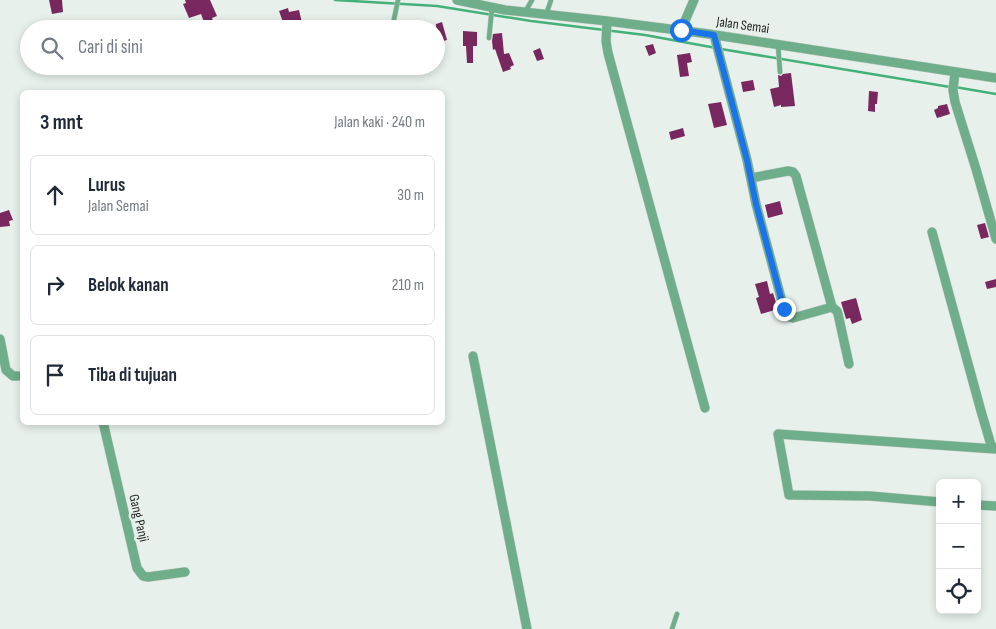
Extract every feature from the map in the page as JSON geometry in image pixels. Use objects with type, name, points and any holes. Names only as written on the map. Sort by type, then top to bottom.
[{"type":"street","name":"Jalan Semai","points":[[456,0],[492,10],[681,30],[954,75],[996,78]]},
{"type":"street","points":[[681,30],[694,0]]},
{"type":"street","points":[[607,23],[606,41],[705,408]]},
{"type":"street","points":[[715,37],[756,204],[786,314],[794,318],[832,307]]},
{"type":"street","points":[[954,75],[953,90],[955,102],[996,239]]},
{"type":"street","points":[[751,178],[788,171],[793,172],[796,176],[832,307],[838,314],[850,364]]},
{"type":"street","points":[[932,232],[980,411],[991,445],[996,449]]},
{"type":"street","points":[[0,344],[6,370],[13,376],[20,376]]},
{"type":"street","points":[[473,356],[527,629]]},
{"type":"street","name":"Gang Panji","points":[[104,425],[137,568],[143,576],[148,577],[185,572]]},
{"type":"street","points":[[936,502],[870,496],[790,495],[778,434],[996,449]]},
{"type":"street","points":[[981,504],[996,506]]},
{"type":"lane","points":[[525,12],[532,0]]},
{"type":"lane","points":[[546,15],[551,0]]},
{"type":"lane","points":[[394,20],[397,1]]},
{"type":"lane","points":[[489,38],[492,10]]},
{"type":"lane","points":[[778,47],[780,72]]},
{"type":"lane","points":[[672,629],[677,614]]},
{"type":"building","points":[[49,0],[62,0],[63,12],[52,14]]},
{"type":"building","points":[[185,0],[210,0],[217,16],[212,18],[213,20],[203,20],[201,14],[189,18],[183,4],[186,3]]},
{"type":"building","points":[[288,8],[289,12],[299,10],[301,20],[282,20],[279,11]]},
{"type":"building","points":[[463,31],[477,32],[477,46],[473,46],[473,63],[467,63],[466,46],[463,46]]},
{"type":"building","points":[[502,33],[504,54],[509,53],[514,65],[510,67],[511,69],[503,72],[495,49],[493,50],[492,41],[493,34]]},
{"type":"building","points":[[653,44],[656,53],[649,56],[645,46]]},
{"type":"building","points":[[540,48],[544,59],[537,61],[533,51]]},
{"type":"building","points":[[690,53],[692,62],[687,63],[689,76],[680,77],[677,55]]},
{"type":"building","points":[[791,73],[795,106],[781,107],[781,105],[774,107],[770,89],[779,87],[778,75]]},
{"type":"building","points":[[753,80],[755,90],[743,92],[741,82]]},
{"type":"building","points":[[869,91],[878,92],[875,112],[868,111]]},
{"type":"building","points":[[721,102],[727,125],[714,128],[708,104]]},
{"type":"building","points":[[947,104],[950,114],[937,118],[934,110],[938,106]]},
{"type":"building","points":[[683,128],[685,136],[671,140],[669,132]]},
{"type":"building","points":[[780,201],[783,214],[768,218],[765,205]]},
{"type":"building","points":[[9,210],[13,220],[9,221],[10,226],[0,227],[0,213]]},
{"type":"building","points":[[985,223],[989,237],[981,239],[977,225]]},
{"type":"building","points":[[996,279],[996,287],[987,289],[985,282]]},
{"type":"building","points":[[767,281],[770,294],[773,293],[778,309],[761,314],[756,298],[759,297],[755,284]]},
{"type":"building","points":[[856,298],[862,320],[852,324],[850,318],[846,319],[841,302]]},
{"type":"waterway","points":[[335,0],[437,6],[531,21],[645,35],[716,48]]},
{"type":"waterway","points":[[721,49],[950,87]]},
{"type":"waterway","points":[[955,87],[996,94]]},
{"type":"route","points":[[681,30],[714,35],[784,309]]}]
